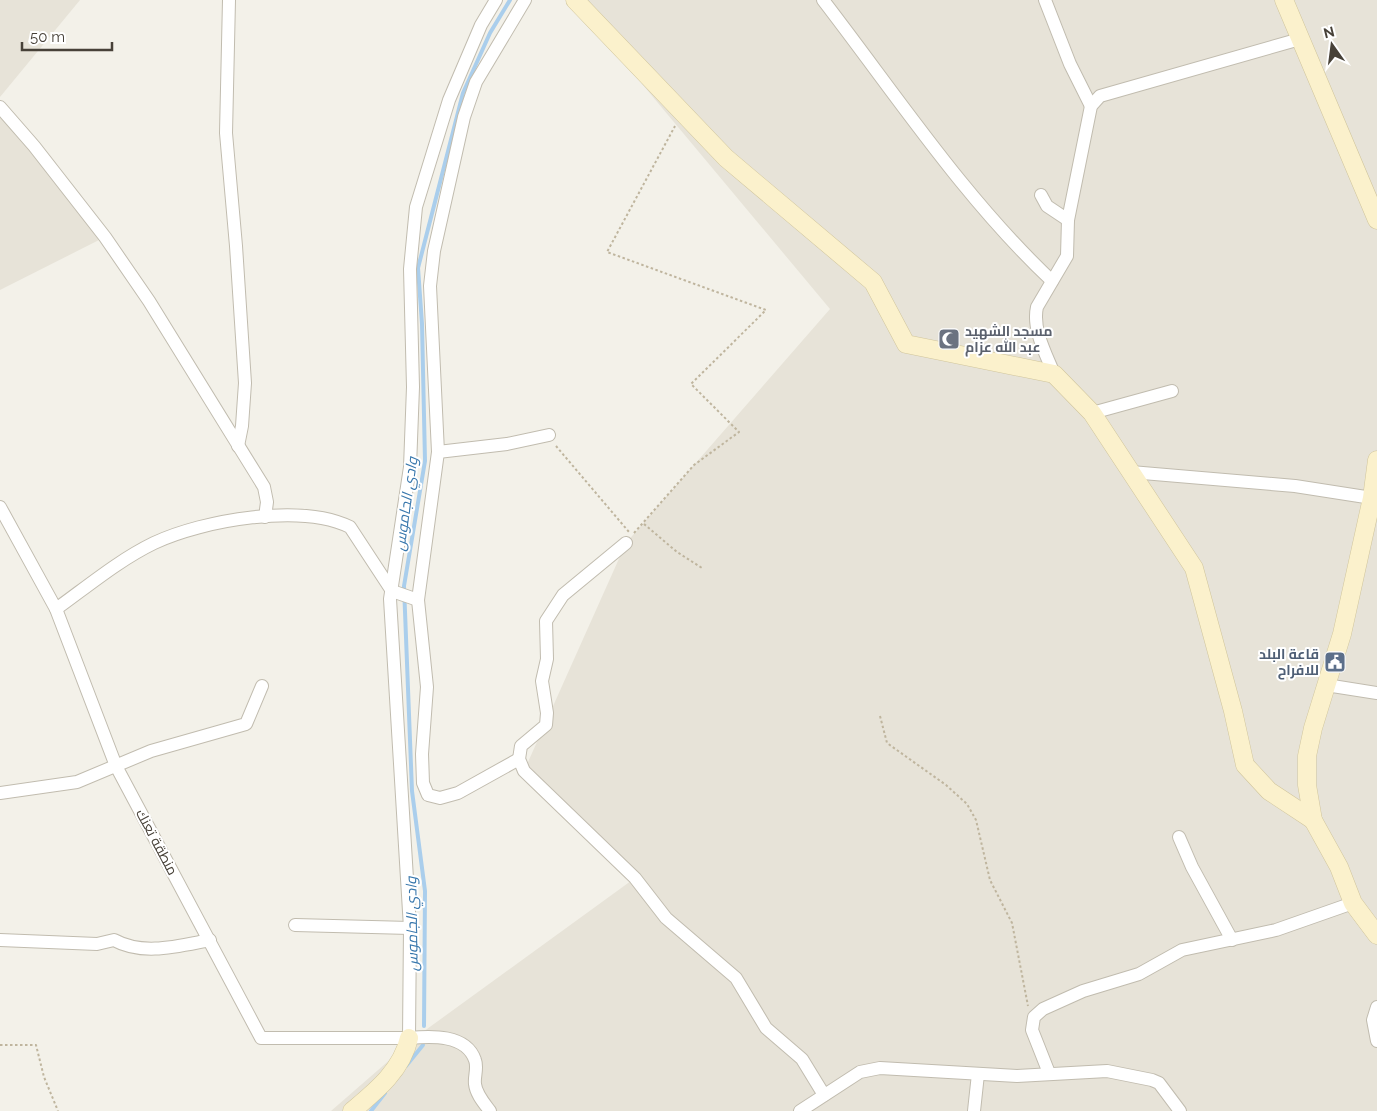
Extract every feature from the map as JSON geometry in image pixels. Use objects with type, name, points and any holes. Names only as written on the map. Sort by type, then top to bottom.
[{"type":"street","points":[[229,0],[226,133],[237,255],[245,383],[242,426],[238,446]]},
{"type":"street","points":[[352,1111],[374,1093],[399,1065],[406,1051],[409,1038],[410,928],[392,591],[410,467],[413,387],[410,269],[416,207],[450,100],[481,25],[496,0]]},
{"type":"street","points":[[519,759],[458,793],[440,798],[428,795],[423,783],[422,754],[427,687],[418,600],[438,452],[430,295],[434,252],[464,117],[476,82],[525,0]]},
{"type":"street","points":[[575,0],[726,158],[873,282],[906,344],[1054,374]]},
{"type":"street","points":[[823,0],[908,115],[985,210],[1013,244],[1052,281]]},
{"type":"street","points":[[1045,0],[1070,64],[1091,106]]},
{"type":"street","points":[[1284,0],[1377,219]]},
{"type":"street","points":[[1300,39],[1100,96],[1091,106],[1068,220],[1067,256],[1037,308],[1035,316],[1054,374],[1092,413],[1194,568],[1233,712],[1244,765],[1269,791],[1313,820]]},
{"type":"street","points":[[0,107],[34,146],[105,237],[148,301],[264,487],[267,502],[265,517]]},
{"type":"street","points":[[1041,195],[1047,206],[1068,220]]},
{"type":"street","points":[[1092,413],[1172,391]]},
{"type":"street","points":[[438,452],[507,444],[549,434]]},
{"type":"street","points":[[1377,460],[1372,498],[1342,634],[1313,728],[1308,756],[1307,786],[1313,820],[1339,867],[1353,903],[1377,934]]},
{"type":"street","points":[[1131,472],[1295,486],[1372,498]]},
{"type":"street","name":"منطقة تعنك","points":[[0,507],[56,609],[116,766],[261,1038],[409,1038]]},
{"type":"street","points":[[56,609],[116,566],[154,543],[197,528],[265,517],[302,515],[350,527],[357,533],[380,577],[392,591],[418,600]]},
{"type":"street","points":[[626,543],[563,595],[546,621],[547,658],[542,682],[547,713],[546,725],[521,746],[519,759],[524,771],[635,878],[666,918],[736,978],[766,1028],[802,1059],[824,1095]]},
{"type":"street","points":[[1326,685],[1377,693]]},
{"type":"street","points":[[0,794],[77,782],[152,751],[246,724],[262,686]]},
{"type":"street","points":[[1179,837],[1192,867],[1232,940]]},
{"type":"street","points":[[1049,1073],[1031,1023],[1034,1016],[1043,1009],[1083,990],[1139,974],[1182,950],[1276,930],[1353,903]]},
{"type":"street","points":[[295,925],[410,928]]},
{"type":"street","points":[[0,940],[97,944],[114,940],[124,946],[139,949],[169,948],[210,940]]},
{"type":"street","points":[[1377,1007],[1373,1020],[1377,1041]]},
{"type":"street","points":[[409,1038],[432,1036],[454,1040],[470,1052],[476,1066],[476,1089],[490,1111]]},
{"type":"street","points":[[800,1111],[860,1072],[880,1068],[1017,1076],[1107,1071],[1159,1083],[1180,1111]]},
{"type":"street","points":[[974,1111],[978,1074]]},
{"type":"path","points":[[549,434],[559,450],[632,535],[694,465],[740,432],[691,384],[766,310],[607,252],[682,112]]},
{"type":"path","points":[[643,523],[678,552],[702,568]]},
{"type":"path","points":[[880,716],[887,743],[946,785],[967,804],[976,820],[990,880],[1012,923],[1031,1023]]},
{"type":"path","points":[[0,1045],[36,1045],[44,1077],[58,1111]]},
{"type":"shaded area","points":[[0,0],[80,0],[0,97]]},
{"type":"shaded area","points":[[572,0],[1377,0],[1377,1111],[331,1111],[416,1037],[635,878],[524,771],[626,543],[830,309]]},
{"type":"shaded area","points":[[0,108],[105,237],[0,290]]},
{"type":"waterway","name":"وادي الجاموس","points":[[424,1026],[425,891],[412,791],[404,586],[425,461],[422,324],[418,268],[463,93],[490,33],[510,0]]},
{"type":"waterway","name":"وادي الجاموس","points":[[406,1066],[423,1045]]},
{"type":"waterway","name":"وادي الجاموس","points":[[371,1111],[385,1093]]},
{"type":"place","name":"مسجد الشهيد عبد الله عزام","points":[[949,339]]},
{"type":"place","name":"قاعة البلد للافراح","points":[[1335,662]]}]
